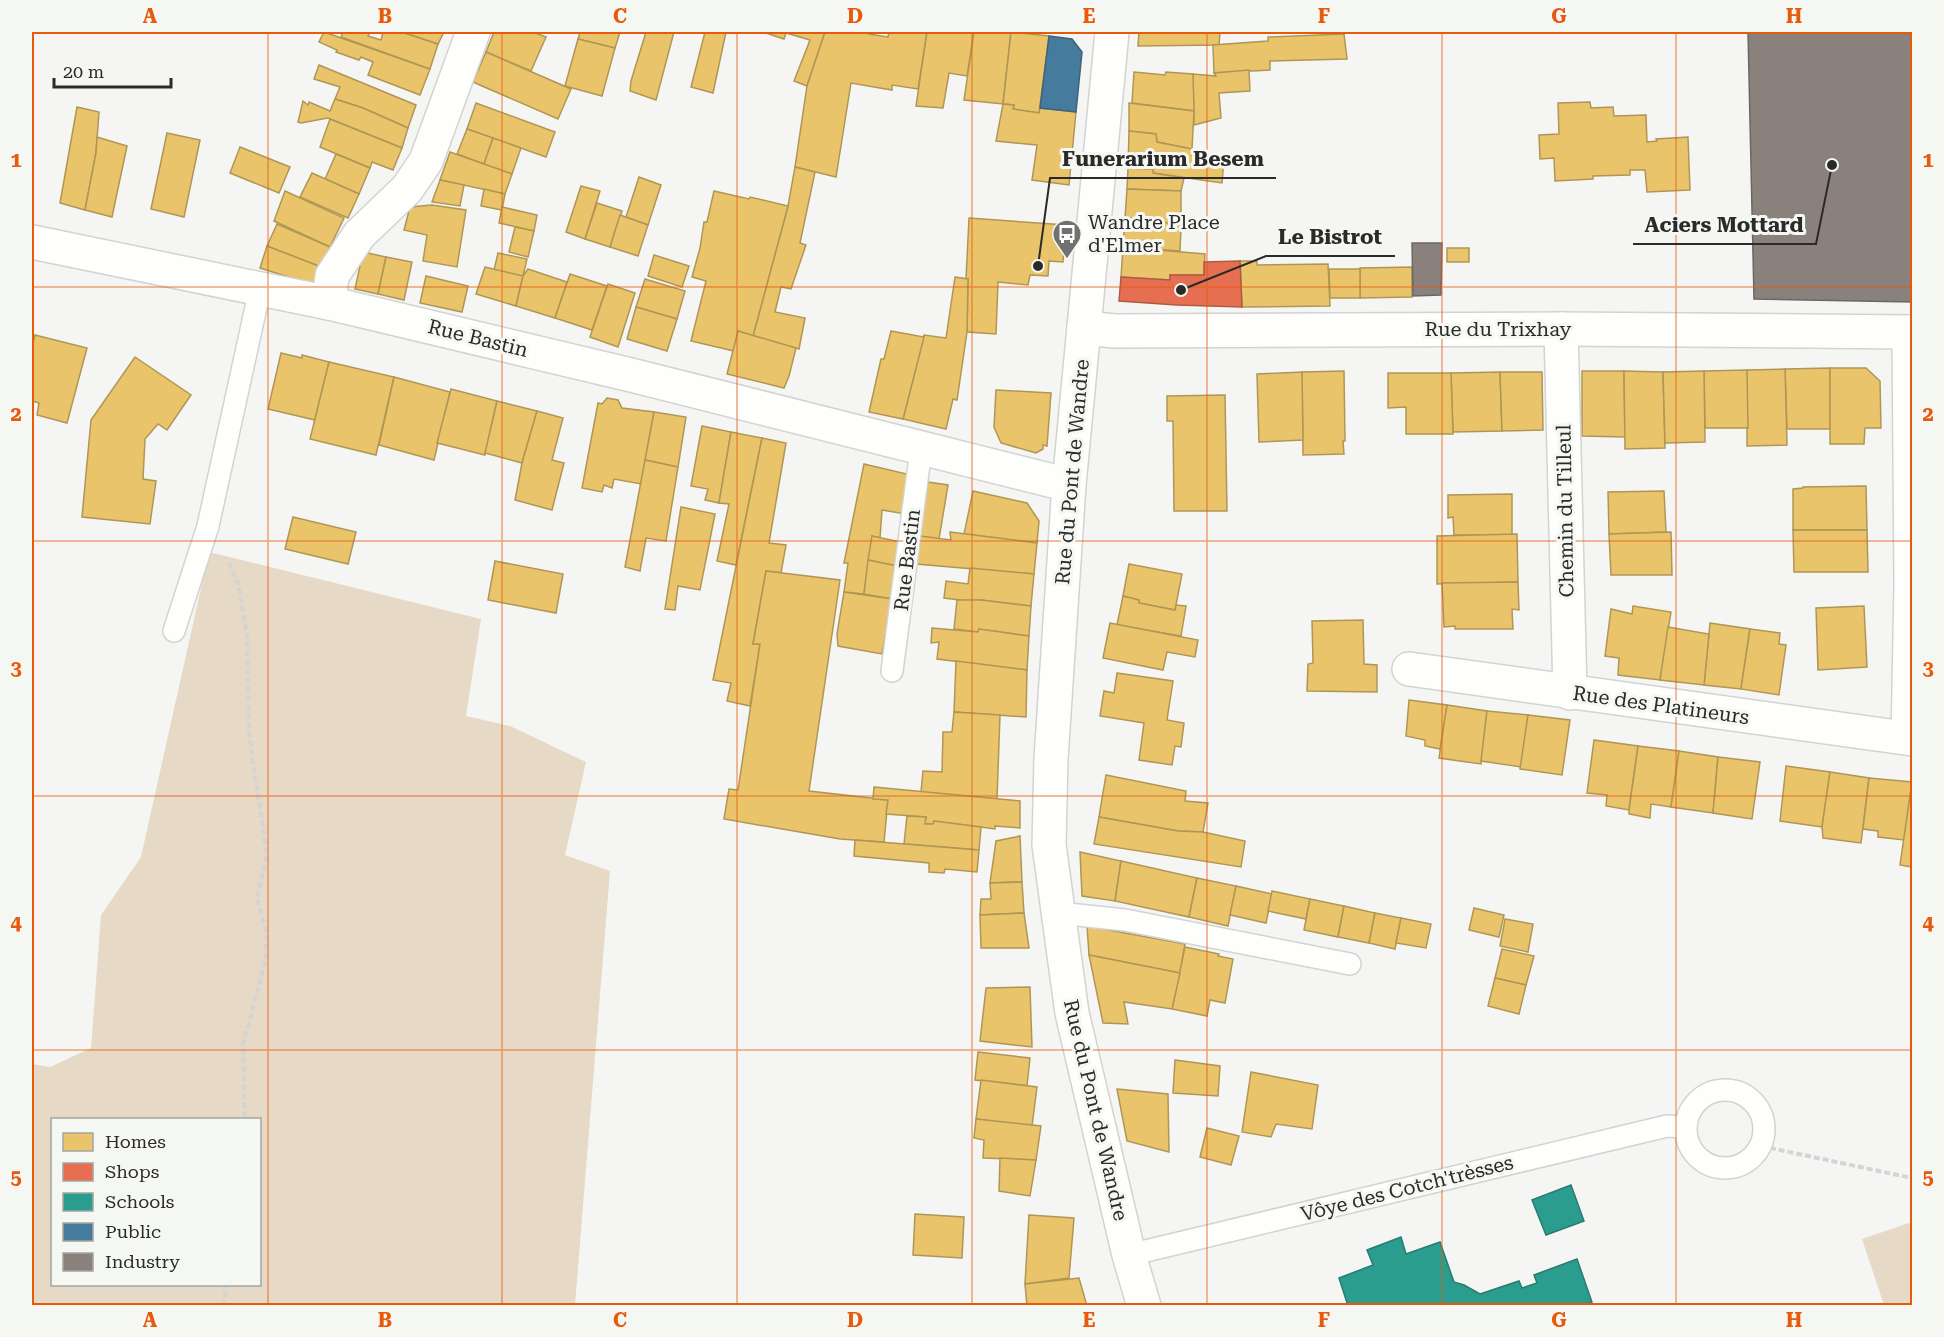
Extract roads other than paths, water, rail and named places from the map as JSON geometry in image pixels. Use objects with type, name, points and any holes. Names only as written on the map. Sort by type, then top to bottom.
[{"type":"street","points":[[329,303],[333,276],[359,235],[407,189],[426,161],[473,32]]},
{"type":"street","name":"Rue du Pont de Wandre","points":[[1112,32],[1070,485],[1051,759],[1049,845],[1072,1013],[1144,1305]]},
{"type":"street","name":"Rue Bastin","points":[[32,242],[329,303],[631,375],[1070,485]]},
{"type":"street","name":"Rue du Trixhay","points":[[1084,328],[1115,331],[1561,329],[1911,332]]},
{"type":"street","name":"Chemin du Tilleul","points":[[1561,329],[1570,693]]},
{"type":"street","points":[[1910,739],[1911,332]]},
{"type":"street","name":"Rue des Platineurs","points":[[1409,669],[1910,739]]},
{"type":"lane","points":[[174,631],[208,526],[260,289]]},
{"type":"lane","name":"Rue Bastin","points":[[892,671],[921,449]]},
{"type":"lane","points":[[1058,913],[1125,920],[1350,964]]},
{"type":"lane","points":[[1734,1089],[1755,1101],[1764,1123],[1761,1146],[1749,1161],[1732,1168],[1708,1166],[1690,1150],[1684,1127],[1692,1104],[1711,1090],[1734,1089]]},
{"type":"lane","name":"Vôye des Cotch'trèsses","points":[[1130,1255],[1666,1126],[1684,1127]]},
{"type":"place","name":"Aciers Mottard","points":[[1832,165]]},
{"type":"place","name":"Wandre Place d'Elmer","points":[[1067,260]]},
{"type":"place","name":"Funerarium Besem","points":[[1038,266]]},
{"type":"place","name":"Le Bistrot","points":[[1181,290]]}]
